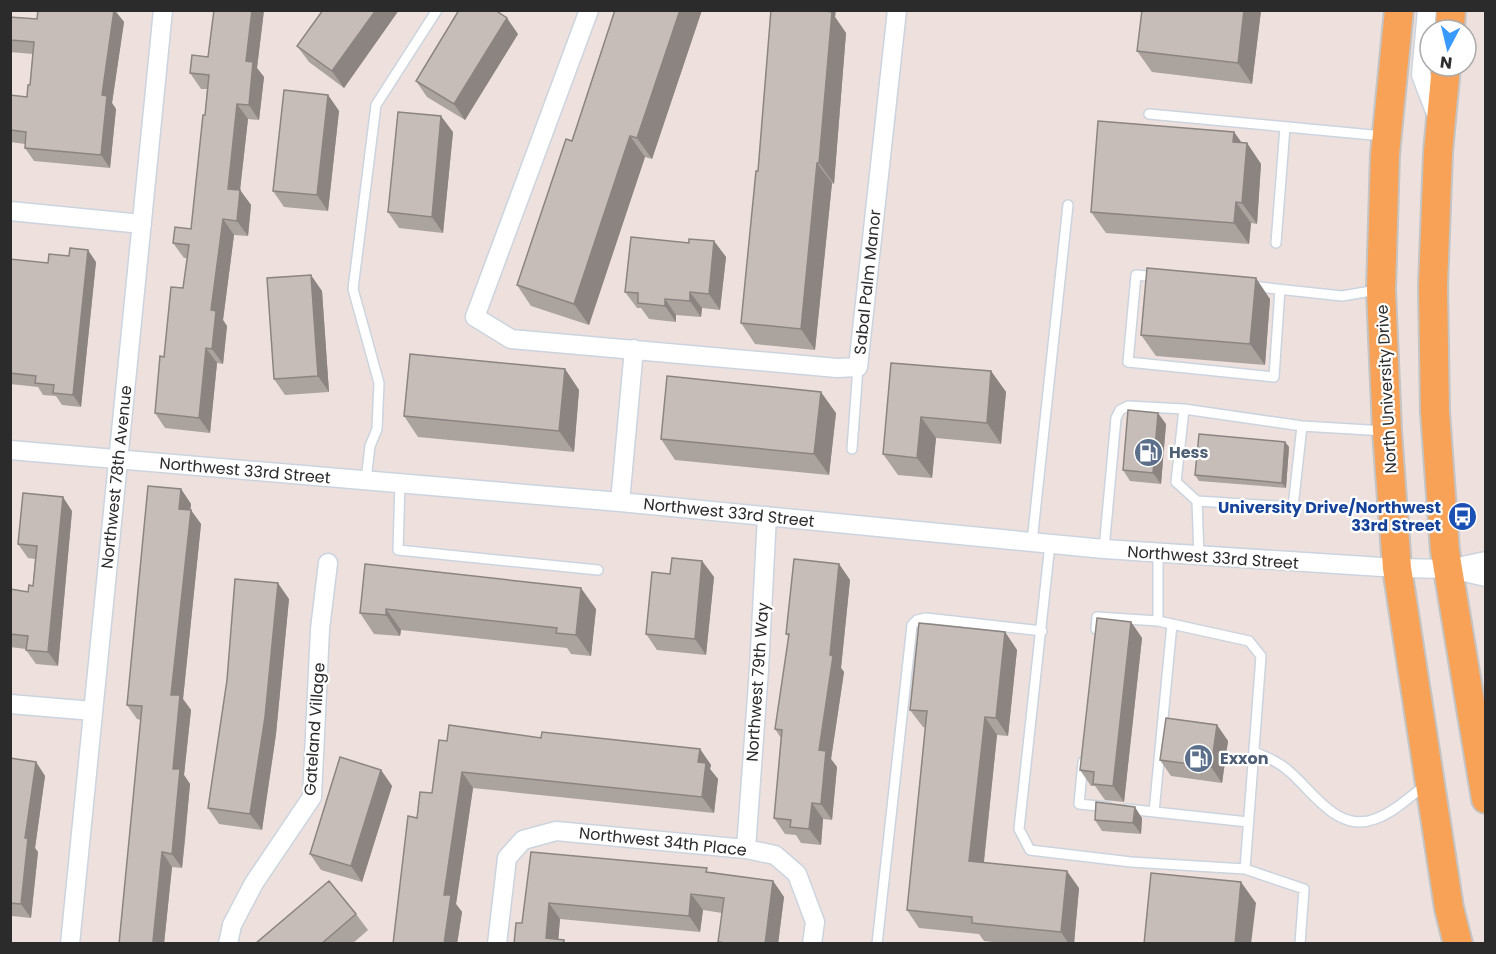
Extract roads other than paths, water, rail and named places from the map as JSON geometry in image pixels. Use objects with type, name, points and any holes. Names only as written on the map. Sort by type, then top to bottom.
[{"type":"main road","name":"North University Drive","points":[[1399,10],[1387,136],[1381,290],[1387,431],[1397,568],[1449,908],[1458,944]]},
{"type":"main road","points":[[1445,78],[1432,286],[1435,412],[1448,568],[1485,799]]},
{"type":"street","name":"Northwest 78th Avenue","points":[[70,944],[163,10]]},
{"type":"street","name":"Sabal Palm Manor","points":[[589,10],[475,317],[511,339],[837,368],[858,367],[897,10]]},
{"type":"street","points":[[1427,10],[1421,75],[1441,126]]},
{"type":"street","points":[[10,211],[142,224]]},
{"type":"street","points":[[620,502],[634,349]]},
{"type":"street","name":"Northwest 33rd Street","points":[[10,450],[620,502],[1104,549],[1397,568],[1448,568]]},
{"type":"street","name":"Northwest 79th Way","points":[[746,849],[767,516]]},
{"type":"street","points":[[1448,568],[1485,561]]},
{"type":"street","name":"Gateland Village","points":[[228,944],[232,925],[254,883],[312,797],[320,629],[328,563]]},
{"type":"street","points":[[1448,568],[1485,577]]},
{"type":"street","points":[[10,704],[93,711]]},
{"type":"street","name":"Northwest 34th Place","points":[[497,944],[507,858],[523,840],[556,831],[746,849],[776,855],[797,874],[815,922],[812,944]]},
{"type":"lane","points":[[366,480],[370,446],[377,429],[379,383],[353,289],[376,105],[437,10]]},
{"type":"lane","points":[[1149,114],[1387,136]]},
{"type":"lane","points":[[1276,243],[1285,127]]},
{"type":"lane","points":[[1032,542],[1068,205]]},
{"type":"lane","points":[[1169,278],[1136,274],[1128,362],[1274,377],[1280,289]]},
{"type":"lane","points":[[1236,285],[1342,296],[1381,290]]},
{"type":"lane","points":[[852,449],[858,367]]},
{"type":"lane","points":[[1104,549],[1116,418],[1120,410],[1128,406],[1184,409],[1302,426],[1387,431]]},
{"type":"lane","points":[[1184,409],[1176,482],[1197,501],[1293,507],[1302,426]]},
{"type":"lane","points":[[400,483],[398,550],[598,570]]},
{"type":"lane","points":[[1197,501],[1199,556]]},
{"type":"lane","points":[[1050,544],[1018,829],[1030,850],[1131,862],[1245,869],[1304,889],[1300,944]]},
{"type":"lane","points":[[1158,553],[1158,621]]},
{"type":"lane","points":[[1095,641],[1097,617],[1158,621],[1249,641],[1262,656],[1245,869]]},
{"type":"lane","points":[[877,944],[912,625],[917,620],[926,618],[1042,631]]},
{"type":"lane","points":[[1154,812],[1172,624]]},
{"type":"lane","points":[[1085,746],[1079,804],[1248,822]]},
{"type":"lane","points":[[1254,752],[1274,759],[1324,807],[1347,820],[1361,822],[1386,814],[1430,782]]},
{"type":"place","name":"Hess","points":[[1148,452]]},
{"type":"place","name":"University Drive/Northwest 33rd Street","points":[[1462,516]]},
{"type":"place","name":"Exxon","points":[[1199,758]]}]
